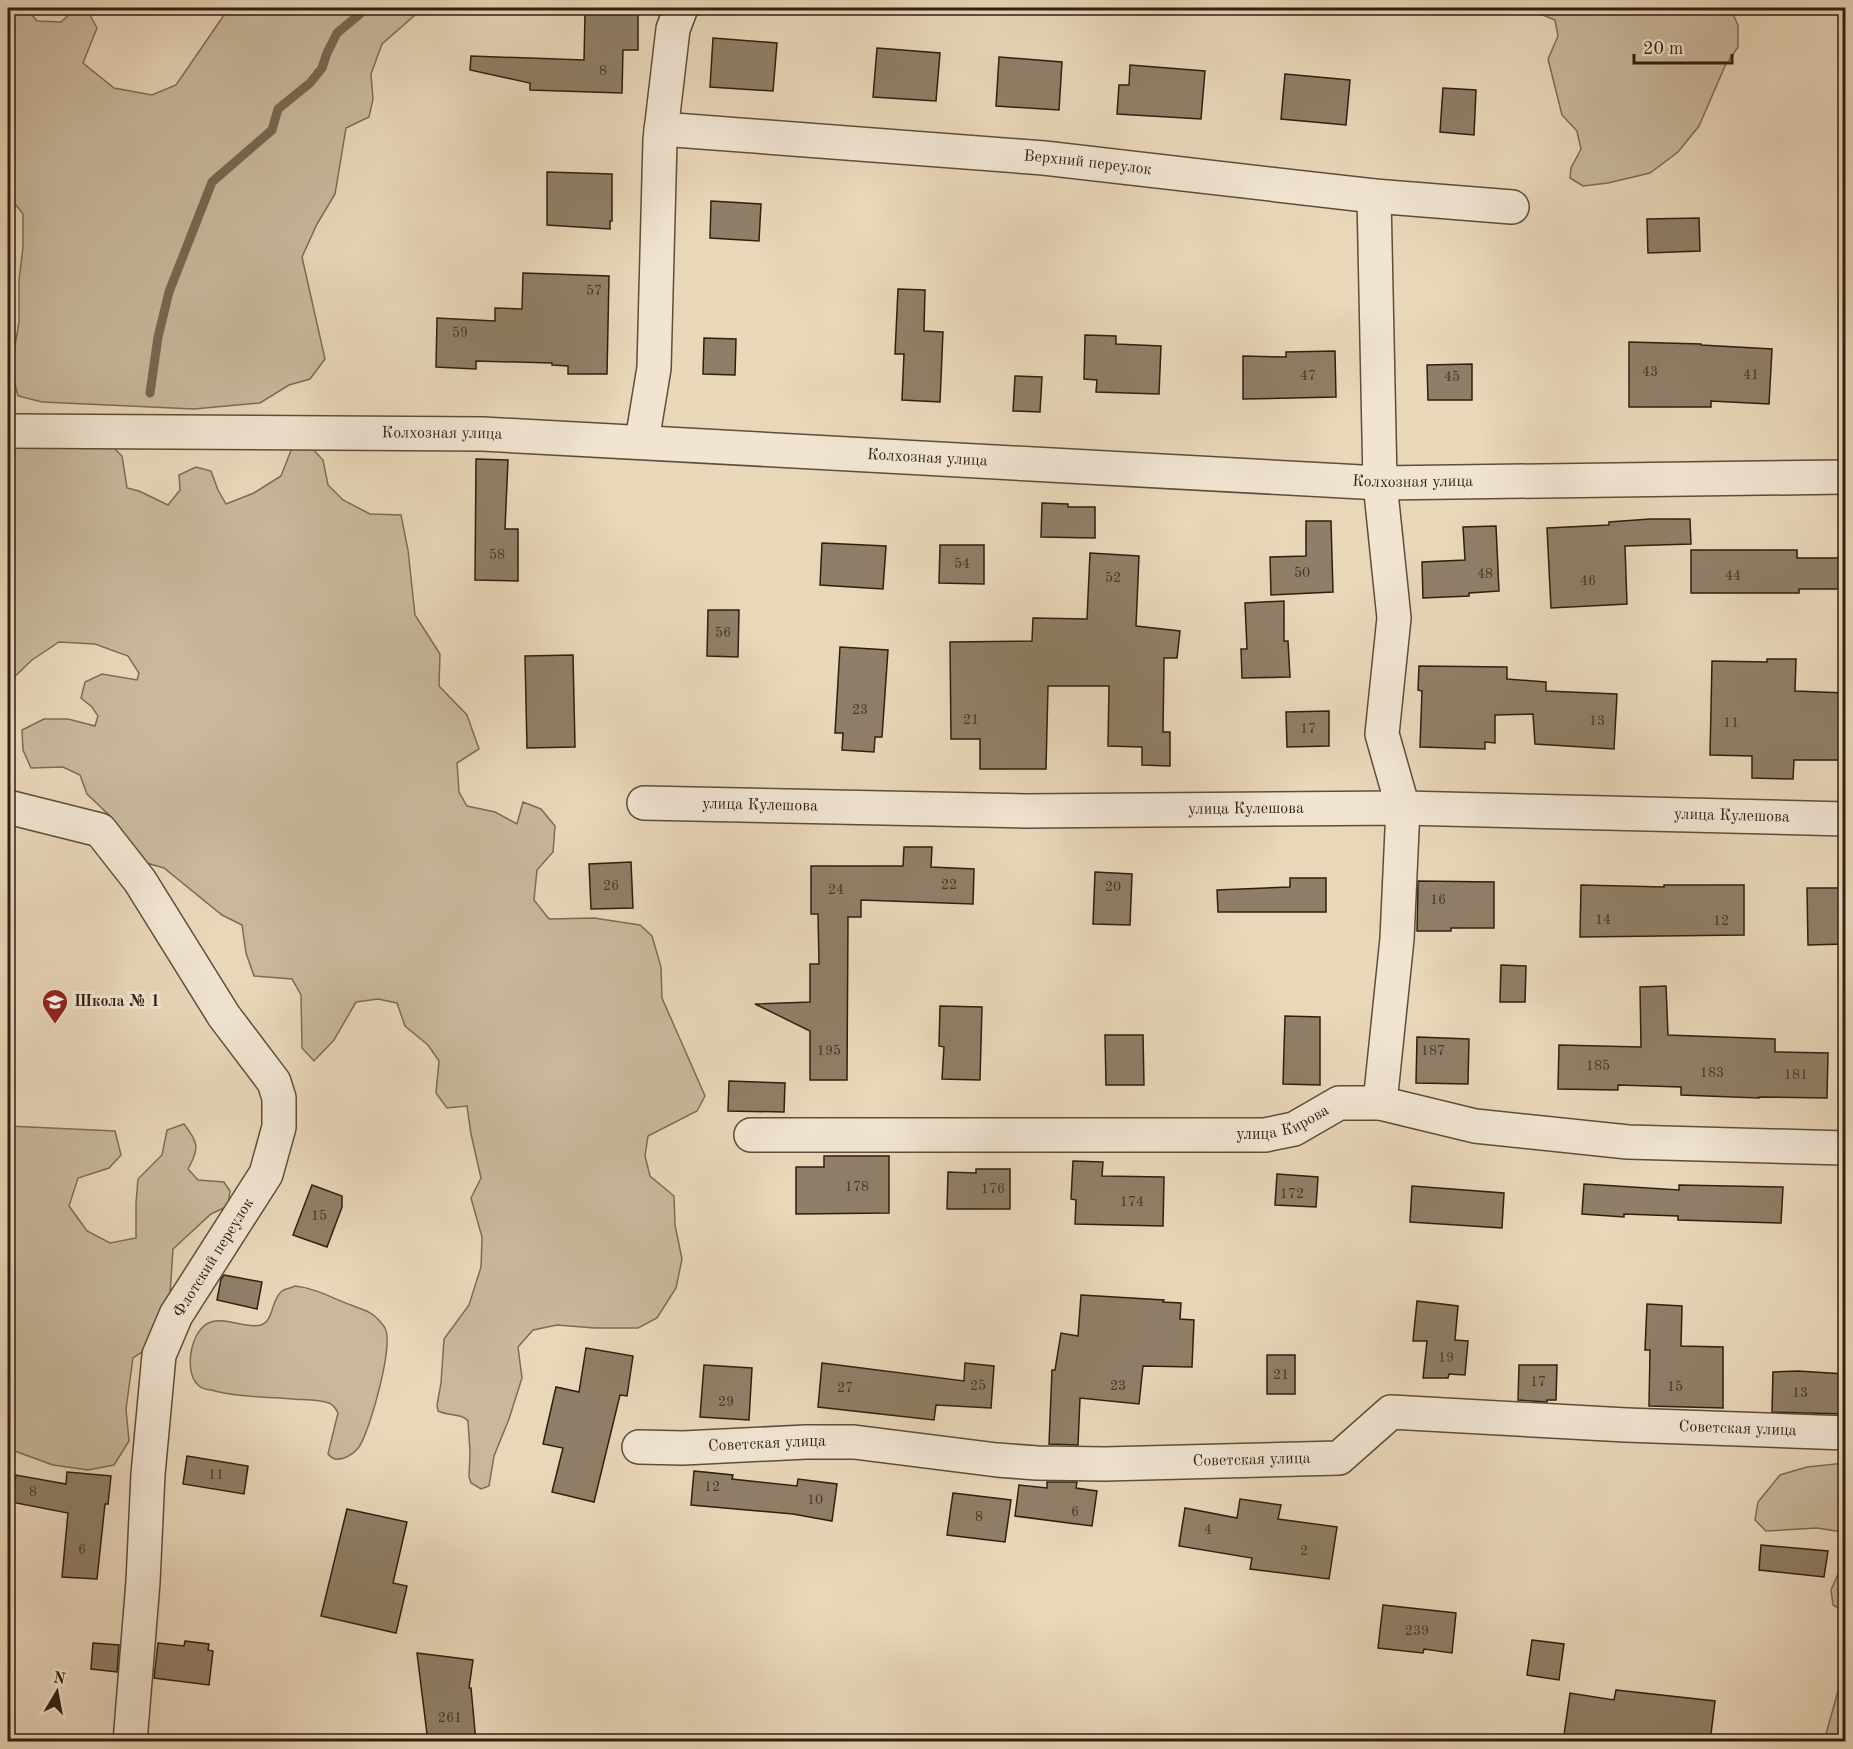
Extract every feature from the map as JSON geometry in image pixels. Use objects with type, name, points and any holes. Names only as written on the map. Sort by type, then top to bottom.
[{"type":"street","points":[[642,441],[654,368],[661,129],[673,28],[681,8]]},
{"type":"street","name":"Верхний переулок","points":[[661,129],[1044,158],[1374,196],[1512,207]]},
{"type":"street","points":[[1374,196],[1380,483],[1394,618],[1382,734],[1403,807],[1397,939],[1380,1103]]},
{"type":"street","name":"Колхозная улица","points":[[8,431],[483,434],[1380,483],[1845,477]]},
{"type":"street","name":"улица Кулешова","points":[[644,803],[1025,811],[1403,807],[1845,819]]},
{"type":"street","name":"Флотский переулок","points":[[8,807],[100,830],[140,881],[224,1016],[274,1082],[279,1098],[279,1127],[266,1174],[176,1315],[159,1355],[148,1474],[143,1582],[130,1742]]},
{"type":"street","name":"улица Кирова","points":[[751,1135],[1265,1135],[1294,1129],[1339,1103],[1380,1103],[1475,1126],[1628,1142],[1845,1148]]},
{"type":"street","name":"Советская улица","points":[[639,1447],[683,1448],[854,1442],[1037,1463],[1105,1464],[1338,1458],[1390,1412],[1626,1425],[1845,1433]]},
{"type":"shaded area","points":[[8,8],[26,8],[37,21],[61,22],[76,8],[86,8],[97,28],[83,63],[114,88],[152,95],[176,85],[227,8],[423,8],[382,44],[371,74],[373,99],[369,117],[346,128],[335,194],[317,224],[302,257],[325,359],[310,379],[289,385],[260,403],[194,409],[42,402],[18,396],[11,369],[19,322],[23,214],[8,195]]},
{"type":"shaded area","points":[[1526,8],[1730,8],[1738,25],[1738,47],[1725,66],[1699,126],[1678,152],[1650,173],[1608,183],[1583,186],[1570,178],[1571,168],[1581,149],[1577,131],[1562,115],[1548,59],[1558,36],[1555,20]]},
{"type":"shaded area","points":[[309,445],[323,460],[328,485],[343,500],[370,514],[401,515],[408,550],[415,615],[440,654],[439,686],[467,715],[479,749],[457,763],[459,792],[467,806],[495,812],[517,824],[523,802],[541,809],[555,826],[553,852],[537,870],[534,900],[549,919],[594,918],[640,925],[652,936],[661,967],[662,998],[705,1096],[697,1111],[648,1136],[645,1156],[650,1176],[674,1196],[675,1225],[682,1259],[676,1288],[657,1318],[638,1328],[557,1325],[533,1330],[518,1347],[522,1378],[494,1456],[489,1486],[481,1489],[471,1483],[469,1477],[468,1421],[462,1417],[438,1411],[437,1405],[444,1339],[469,1305],[481,1267],[482,1237],[471,1198],[481,1178],[467,1106],[447,1108],[436,1093],[439,1061],[428,1045],[405,1026],[397,1003],[378,999],[356,1002],[334,1040],[314,1061],[302,1048],[301,995],[292,979],[254,976],[246,953],[242,925],[222,915],[164,868],[143,862],[109,815],[87,794],[80,775],[63,767],[31,768],[23,750],[22,730],[44,719],[68,719],[95,726],[98,716],[92,707],[81,698],[85,682],[102,674],[137,680],[139,673],[128,656],[95,644],[59,642],[32,660],[10,681],[8,680],[8,446],[112,446],[122,456],[127,488],[139,491],[168,505],[180,490],[179,475],[196,467],[211,471],[226,504],[254,493],[281,476],[292,448]]},
{"type":"shaded area","points":[[184,1124],[196,1145],[188,1169],[198,1180],[224,1182],[230,1191],[228,1206],[211,1214],[173,1249],[169,1309],[163,1338],[133,1358],[126,1409],[129,1441],[114,1465],[88,1470],[53,1465],[12,1450],[8,1446],[8,1126],[115,1131],[121,1155],[109,1168],[78,1178],[69,1206],[87,1231],[110,1243],[136,1238],[138,1179],[162,1155],[167,1130]]},
{"type":"shaded area","points":[[295,1286],[316,1291],[367,1311],[385,1328],[387,1337],[384,1369],[369,1424],[359,1447],[344,1458],[335,1459],[328,1454],[338,1413],[331,1404],[316,1400],[241,1395],[208,1390],[202,1388],[193,1379],[191,1350],[198,1332],[204,1326],[217,1321],[248,1326],[261,1325],[268,1319],[278,1295],[283,1290]]},
{"type":"shaded area","points":[[1845,1463],[1845,1538],[1842,1532],[1817,1528],[1766,1531],[1755,1520],[1758,1502],[1780,1475],[1807,1467]]},
{"type":"shaded area","points":[[1845,1558],[1845,1612],[1833,1605],[1831,1590]]},
{"type":"shaded area","points":[[1845,1666],[1845,1741],[1825,1741],[1826,1734]]},
{"type":"building","points":[[585,14],[638,14],[638,50],[623,50],[622,93],[530,90],[530,83],[470,70],[471,56],[584,60]]},
{"type":"building","points":[[713,38],[777,43],[773,91],[710,87]]},
{"type":"building","points":[[877,48],[940,53],[936,101],[873,97]]},
{"type":"building","points":[[999,57],[1062,62],[1059,110],[996,106]]},
{"type":"building","points":[[1130,65],[1205,71],[1201,119],[1117,114],[1119,85],[1129,85]]},
{"type":"building","points":[[1285,74],[1350,80],[1346,125],[1281,119]]},
{"type":"building","points":[[1443,88],[1476,90],[1474,135],[1440,132]]},
{"type":"building","points":[[547,172],[612,174],[610,229],[547,225]]},
{"type":"building","points":[[711,201],[761,204],[759,241],[710,238]]},
{"type":"building","points":[[1699,218],[1700,251],[1648,253],[1647,219]]},
{"type":"building","points":[[523,273],[609,276],[607,374],[568,374],[568,366],[552,365],[552,363],[476,361],[476,369],[436,367],[437,318],[495,321],[495,308],[522,309]]},
{"type":"building","points":[[898,289],[925,290],[924,331],[943,332],[940,402],[902,400],[904,354],[895,354]]},
{"type":"building","points":[[1085,335],[1116,336],[1116,344],[1161,346],[1159,394],[1096,392],[1097,380],[1084,379]]},
{"type":"building","points":[[704,338],[736,339],[735,375],[703,374]]},
{"type":"building","points":[[1629,342],[1772,349],[1769,404],[1711,401],[1711,407],[1629,407]]},
{"type":"building","points":[[1335,351],[1336,397],[1243,399],[1243,356],[1286,357],[1286,352]]},
{"type":"building","points":[[1472,364],[1472,400],[1428,400],[1427,365]]},
{"type":"building","points":[[1015,376],[1042,377],[1040,412],[1013,411]]},
{"type":"building","points":[[476,459],[508,460],[505,529],[518,529],[518,581],[475,580]]},
{"type":"building","points":[[1042,503],[1068,504],[1068,507],[1095,507],[1095,538],[1041,537]]},
{"type":"building","points":[[1690,519],[1691,544],[1625,546],[1627,604],[1551,608],[1547,528],[1609,525],[1609,522]]},
{"type":"building","points":[[1306,521],[1331,521],[1333,592],[1271,595],[1270,557],[1306,556]]},
{"type":"building","points":[[1496,526],[1499,591],[1469,593],[1469,596],[1423,598],[1422,562],[1465,560],[1463,527]]},
{"type":"building","points":[[822,543],[886,546],[883,589],[820,585]]},
{"type":"building","points":[[940,545],[984,545],[984,584],[939,583]]},
{"type":"building","points":[[1691,550],[1797,550],[1797,558],[1845,558],[1845,589],[1799,589],[1799,593],[1691,593]]},
{"type":"building","points":[[1090,553],[1139,556],[1136,626],[1180,631],[1177,658],[1164,658],[1163,732],[1170,732],[1170,766],[1142,765],[1142,747],[1108,746],[1109,686],[1048,686],[1046,769],[980,769],[980,739],[951,739],[950,642],[1032,641],[1033,618],[1087,619]]},
{"type":"building","points":[[1284,601],[1284,641],[1288,641],[1290,677],[1242,678],[1241,649],[1247,649],[1245,603]]},
{"type":"building","points":[[708,610],[739,610],[738,657],[707,656]]},
{"type":"building","points":[[840,647],[888,650],[882,737],[875,737],[874,752],[842,750],[843,733],[835,733]]},
{"type":"building","points":[[573,655],[575,747],[527,748],[525,656]]},
{"type":"building","points":[[1767,659],[1796,659],[1795,691],[1845,693],[1845,760],[1794,760],[1793,779],[1752,778],[1752,756],[1710,755],[1712,661],[1767,662]]},
{"type":"building","points":[[1419,666],[1507,667],[1507,679],[1546,682],[1546,691],[1617,694],[1614,749],[1535,744],[1533,714],[1495,715],[1495,743],[1485,742],[1485,749],[1420,747],[1422,691],[1418,690]]},
{"type":"building","points":[[1329,711],[1329,746],[1287,747],[1286,712]]},
{"type":"building","points":[[904,847],[932,847],[931,867],[974,869],[973,904],[861,900],[861,917],[848,917],[847,1080],[810,1080],[810,1031],[755,1004],[810,1002],[810,964],[819,964],[818,914],[811,914],[811,866],[903,866]]},
{"type":"building","points":[[631,862],[633,908],[591,909],[589,864]]},
{"type":"building","points":[[1095,872],[1132,874],[1130,925],[1093,924]]},
{"type":"building","points":[[1290,878],[1326,878],[1326,912],[1218,912],[1217,890],[1290,887]]},
{"type":"building","points":[[1418,881],[1494,882],[1494,928],[1417,931]]},
{"type":"building","points":[[1581,885],[1664,887],[1664,885],[1744,885],[1744,935],[1580,937]]},
{"type":"building","points":[[1807,888],[1845,888],[1845,944],[1808,945]]},
{"type":"building","points":[[1501,965],[1526,966],[1525,1002],[1500,1002]]},
{"type":"building","points":[[1666,986],[1668,1035],[1775,1039],[1775,1052],[1828,1053],[1827,1098],[1681,1095],[1681,1087],[1618,1085],[1618,1090],[1558,1089],[1559,1045],[1641,1047],[1640,987]]},
{"type":"building","points":[[940,1006],[982,1007],[980,1080],[942,1079],[944,1047],[939,1046]]},
{"type":"building","points":[[1285,1016],[1320,1017],[1320,1085],[1283,1084]]},
{"type":"building","points":[[1105,1035],[1143,1035],[1144,1085],[1106,1085]]},
{"type":"building","points":[[1417,1037],[1469,1039],[1468,1084],[1416,1083]]},
{"type":"building","points":[[729,1081],[785,1083],[784,1112],[728,1111]]},
{"type":"building","points":[[824,1156],[889,1156],[889,1213],[796,1214],[796,1167],[824,1167]]},
{"type":"building","points":[[1073,1161],[1103,1162],[1102,1176],[1164,1177],[1163,1226],[1075,1224],[1076,1200],[1071,1199]]},
{"type":"building","points":[[976,1169],[1010,1169],[1010,1209],[947,1209],[948,1172],[976,1173]]},
{"type":"building","points":[[1277,1174],[1318,1177],[1316,1207],[1275,1205]]},
{"type":"building","points":[[1584,1184],[1679,1190],[1679,1185],[1783,1187],[1781,1223],[1678,1220],[1678,1216],[1624,1214],[1624,1217],[1582,1214]]},
{"type":"building","points":[[312,1185],[342,1196],[342,1207],[327,1247],[293,1235]]},
{"type":"building","points":[[1412,1186],[1504,1193],[1502,1228],[1410,1222]]},
{"type":"building","points":[[224,1275],[262,1282],[257,1309],[217,1300],[221,1279]]},
{"type":"building","points":[[1081,1295],[1181,1303],[1180,1319],[1194,1320],[1192,1367],[1143,1366],[1139,1404],[1080,1398],[1078,1445],[1049,1444],[1052,1370],[1055,1370],[1061,1333],[1078,1336]]},
{"type":"building","points":[[1417,1301],[1458,1306],[1455,1340],[1468,1341],[1465,1375],[1449,1374],[1448,1378],[1423,1378],[1427,1341],[1413,1341]]},
{"type":"building","points":[[1647,1304],[1682,1306],[1681,1346],[1723,1347],[1723,1408],[1649,1406],[1650,1350],[1645,1350]]},
{"type":"building","points":[[586,1348],[633,1356],[627,1396],[620,1395],[594,1502],[552,1492],[563,1448],[543,1444],[556,1387],[579,1392]]},
{"type":"building","points":[[1267,1355],[1295,1355],[1295,1394],[1267,1394]]},
{"type":"building","points":[[822,1363],[964,1381],[965,1363],[994,1366],[991,1408],[936,1405],[934,1420],[818,1407]]},
{"type":"building","points":[[704,1365],[752,1368],[749,1420],[700,1417]]},
{"type":"building","points":[[1519,1365],[1557,1365],[1556,1400],[1547,1400],[1547,1402],[1518,1400]]},
{"type":"building","points":[[1773,1372],[1845,1374],[1844,1414],[1772,1412]]},
{"type":"building","points":[[187,1456],[248,1466],[244,1494],[183,1484]]},
{"type":"building","points":[[694,1471],[733,1475],[732,1479],[797,1486],[798,1479],[837,1484],[832,1521],[793,1514],[691,1505]]},
{"type":"building","points":[[67,1472],[111,1476],[108,1504],[105,1504],[97,1579],[62,1577],[68,1513],[11,1502],[16,1475],[66,1484]]},
{"type":"building","points":[[1047,1482],[1077,1482],[1076,1488],[1097,1491],[1092,1526],[1015,1516],[1019,1485],[1047,1488]]},
{"type":"building","points":[[953,1493],[1011,1500],[1005,1542],[947,1535]]},
{"type":"building","points":[[1240,1499],[1281,1505],[1278,1519],[1337,1527],[1329,1579],[1250,1569],[1252,1558],[1179,1546],[1185,1508],[1237,1518]]},
{"type":"building","points":[[347,1509],[407,1522],[393,1583],[407,1586],[396,1633],[321,1616]]},
{"type":"building","points":[[1761,1545],[1828,1551],[1824,1577],[1759,1570]]},
{"type":"building","points":[[1383,1605],[1456,1613],[1452,1653],[1424,1649],[1423,1653],[1378,1648]]},
{"type":"building","points":[[1532,1640],[1564,1644],[1559,1680],[1527,1675]]},
{"type":"building","points":[[185,1641],[209,1644],[208,1650],[213,1651],[209,1685],[154,1678],[158,1643],[184,1646]]},
{"type":"building","points":[[93,1643],[119,1645],[117,1672],[91,1669]]},
{"type":"building","points":[[417,1653],[473,1660],[469,1688],[471,1688],[476,1742],[428,1742]]},
{"type":"building","points":[[1616,1690],[1715,1701],[1710,1742],[1563,1742],[1570,1693],[1614,1700]]},
{"type":"waterway","points":[[150,393],[158,337],[169,292],[212,182],[272,130],[278,109],[310,83],[322,68],[337,33],[367,8]]},
{"type":"place","name":"Школа № 1","points":[[55,1025]]}]
